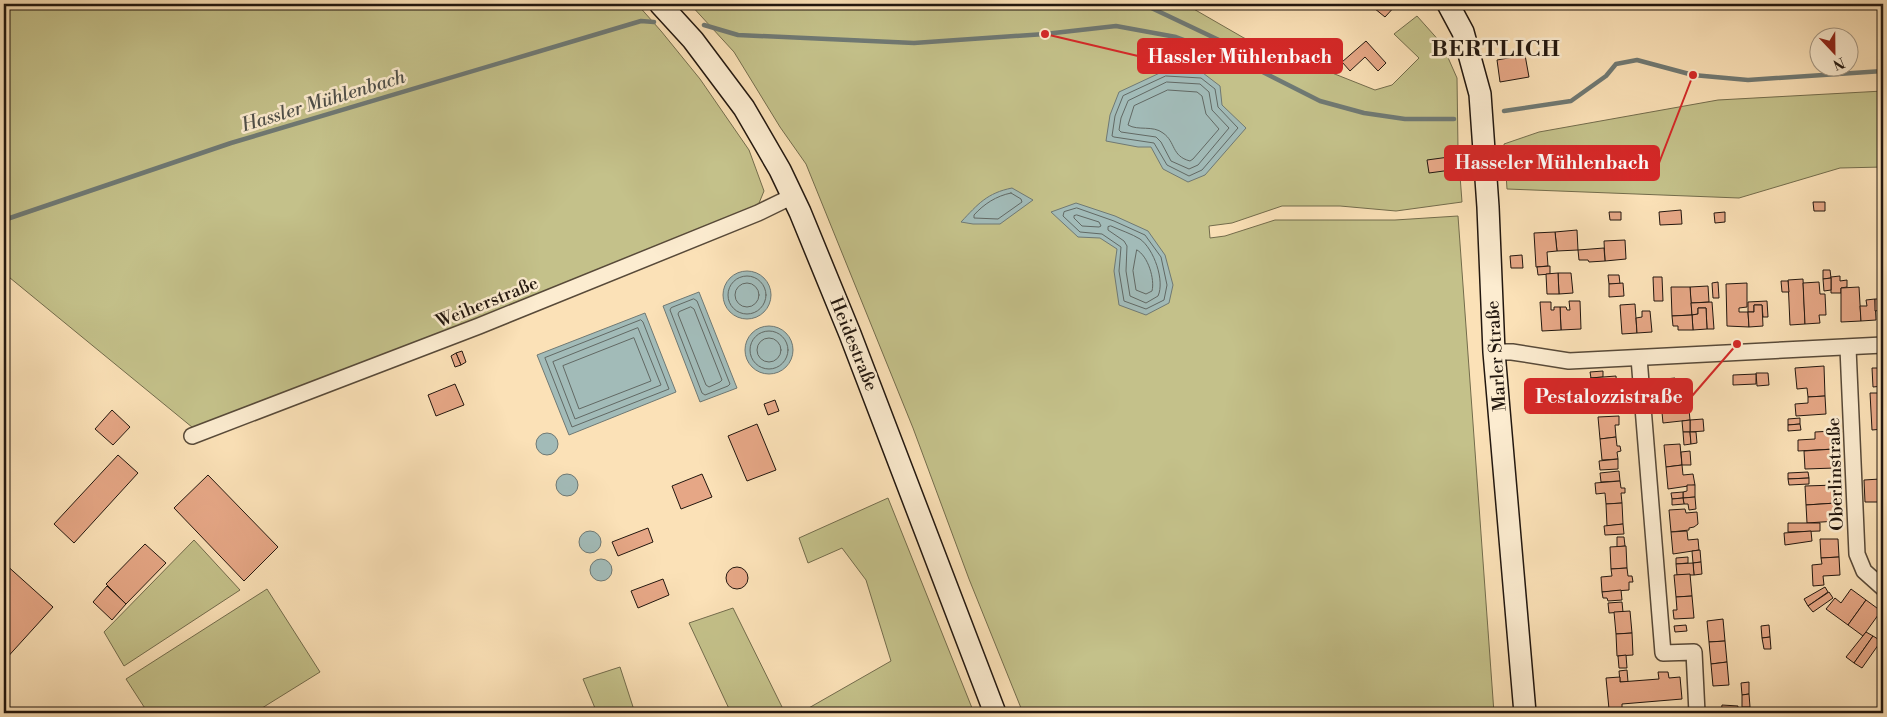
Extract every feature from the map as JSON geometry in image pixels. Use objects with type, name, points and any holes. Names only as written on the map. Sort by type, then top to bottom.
[{"type":"main road","name":"Heidestraße","points":[[660,4],[693,40],[744,108],[793,196],[850,334],[995,713]]},
{"type":"main road","name":"Marler Straße","points":[[1448,4],[1463,32],[1480,94],[1488,207],[1494,352],[1525,713]]},
{"type":"street","name":"Weiherstraße","points":[[192,436],[479,326],[758,213],[793,196]]},
{"type":"street","points":[[1494,352],[1512,352],[1570,361],[1733,351],[1848,348],[1883,345]]},
{"type":"street","name":"Oberlinstraße","points":[[1848,348],[1857,554],[1864,571],[1883,588]]},
{"type":"street","points":[[1639,358],[1663,654],[1694,652],[1697,713]]},
{"type":"shaded area","points":[[19,4],[637,4],[700,79],[749,150],[764,191],[757,208],[198,432],[4,273],[4,8]]},
{"type":"shaded area","points":[[690,4],[1185,4],[1244,38],[1375,90],[1392,85],[1419,58],[1394,34],[1417,16],[1442,44],[1457,78],[1458,149],[1462,202],[1396,211],[1340,206],[1282,206],[1232,223],[1209,226],[1210,238],[1225,236],[1275,220],[1395,220],[1458,216],[1494,713],[1023,713],[969,579],[913,428],[806,164],[780,127],[734,52]]},
{"type":"shaded area","points":[[1883,91],[1883,167],[1840,168],[1739,198],[1507,189],[1504,144],[1539,132],[1718,100]]},
{"type":"shaded area","points":[[888,498],[974,713],[800,713],[891,661],[866,580],[842,548],[808,563],[799,538]]},
{"type":"shaded area","points":[[194,540],[240,590],[124,666],[104,632]]},
{"type":"shaded area","points":[[267,589],[320,672],[254,713],[148,713],[126,679]]},
{"type":"shaded area","points":[[733,608],[785,713],[731,713],[689,623]]},
{"type":"shaded area","points":[[620,667],[635,713],[597,713],[583,679]]},
{"type":"water","points":[[1164,71],[1203,73],[1220,86],[1222,105],[1246,128],[1205,175],[1188,182],[1163,169],[1151,147],[1138,147],[1106,141],[1110,115],[1119,92]]},
{"type":"water","points":[[1012,188],[1033,200],[1000,224],[961,222],[989,196]]},
{"type":"water","points":[[1076,203],[1115,216],[1148,231],[1165,255],[1173,285],[1169,303],[1146,315],[1119,305],[1114,271],[1117,249],[1100,238],[1078,237],[1051,212]]},
{"type":"water","points":[[747,271],[756,273],[764,278],[769,286],[771,295],[769,304],[764,312],[756,317],[747,319],[738,317],[730,312],[725,304],[723,295],[725,286],[730,278],[738,273]]},
{"type":"water","points":[[699,292],[737,388],[700,402],[663,306]]},
{"type":"water","points":[[645,313],[676,392],[569,435],[537,355]]},
{"type":"water","points":[[769,326],[778,328],[786,333],[791,341],[793,350],[791,359],[786,367],[778,372],[769,374],[760,372],[752,367],[747,359],[745,350],[747,341],[752,333],[760,328]]},
{"type":"water","points":[[547,433],[555,436],[558,444],[555,452],[547,455],[539,452],[536,444],[539,436]]},
{"type":"water","points":[[567,474],[575,477],[578,485],[575,493],[567,496],[559,493],[556,485],[559,477]]},
{"type":"water","points":[[586,531],[594,531],[601,538],[601,546],[594,553],[586,553],[579,546],[579,538]]},
{"type":"water","points":[[597,559],[605,559],[612,566],[612,574],[605,581],[597,581],[590,574],[590,566]]},
{"type":"building","points":[[1369,4],[1397,4],[1385,17]]},
{"type":"building","points":[[1366,41],[1386,63],[1378,71],[1365,57],[1350,71],[1342,62]]},
{"type":"building","points":[[1525,55],[1529,77],[1500,82],[1497,60]]},
{"type":"building","points":[[1449,157],[1451,170],[1429,173],[1427,160]]},
{"type":"building","points":[[1813,202],[1825,202],[1825,211],[1814,211]]},
{"type":"building","points":[[1681,210],[1682,224],[1660,225],[1659,212]]},
{"type":"building","points":[[1609,212],[1621,212],[1621,220],[1610,220]]},
{"type":"building","points":[[1725,212],[1725,222],[1715,223],[1714,213]]},
{"type":"building","points":[[1577,230],[1578,250],[1557,251],[1555,232]]},
{"type":"building","points":[[1555,232],[1557,251],[1547,252],[1548,266],[1536,267],[1534,233]]},
{"type":"building","points":[[1625,240],[1626,259],[1605,261],[1604,241]]},
{"type":"building","points":[[1604,248],[1605,261],[1589,262],[1588,260],[1579,260],[1578,250]]},
{"type":"building","points":[[1522,255],[1523,268],[1511,268],[1510,256]]},
{"type":"building","points":[[1550,266],[1550,274],[1538,275],[1537,267]]},
{"type":"building","points":[[1823,270],[1830,270],[1831,278],[1823,279]]},
{"type":"building","points":[[1558,273],[1571,273],[1573,293],[1559,294]]},
{"type":"building","points":[[1558,273],[1559,294],[1547,294],[1546,274]]},
{"type":"building","points":[[1608,275],[1619,275],[1620,284],[1609,284]]},
{"type":"building","points":[[1840,276],[1840,281],[1847,280],[1847,287],[1841,288],[1841,293],[1831,293],[1831,277]]},
{"type":"building","points":[[1653,277],[1662,277],[1663,301],[1654,301]]},
{"type":"building","points":[[1831,278],[1831,290],[1824,291],[1823,279]]},
{"type":"building","points":[[1803,279],[1805,324],[1790,325],[1788,280]]},
{"type":"building","points":[[1781,281],[1788,281],[1789,292],[1782,292]]},
{"type":"building","points":[[1718,282],[1719,298],[1713,298],[1712,283]]},
{"type":"building","points":[[1819,282],[1820,294],[1825,294],[1826,315],[1819,315],[1820,323],[1805,324],[1803,283]]},
{"type":"building","points":[[1623,283],[1624,296],[1609,297],[1609,284]]},
{"type":"building","points":[[1747,283],[1747,307],[1739,308],[1739,312],[1748,312],[1749,327],[1727,326],[1726,284]]},
{"type":"building","points":[[1708,286],[1709,302],[1691,303],[1690,287]]},
{"type":"building","points":[[1671,287],[1690,287],[1692,315],[1672,316]]},
{"type":"building","points":[[1859,287],[1861,321],[1841,322],[1841,288]]},
{"type":"building","points":[[1875,299],[1876,320],[1861,321],[1860,306],[1867,306],[1866,300]]},
{"type":"building","points":[[1875,299],[1880,299],[1881,310],[1875,311]]},
{"type":"building","points":[[1569,301],[1580,301],[1581,329],[1561,330],[1560,307],[1566,307],[1567,310],[1570,310]]},
{"type":"building","points":[[1767,301],[1768,317],[1763,317],[1762,305],[1754,305],[1754,312],[1748,312],[1748,302]]},
{"type":"building","points":[[1540,302],[1551,302],[1551,310],[1554,310],[1554,307],[1560,307],[1561,330],[1542,331]]},
{"type":"building","points":[[1712,302],[1714,329],[1707,329],[1706,308],[1698,308],[1698,314],[1692,315],[1691,303]]},
{"type":"building","points":[[1635,304],[1637,333],[1622,334],[1620,305]]},
{"type":"building","points":[[1754,305],[1762,305],[1763,326],[1749,327],[1748,312],[1754,312]]},
{"type":"building","points":[[1698,308],[1706,308],[1707,329],[1693,330],[1692,315],[1698,314]]},
{"type":"building","points":[[1642,311],[1650,311],[1652,332],[1637,333],[1636,318],[1642,317]]},
{"type":"building","points":[[1692,315],[1693,330],[1678,330],[1678,326],[1673,326],[1672,316]]},
{"type":"building","points":[[462,351],[466,362],[461,365],[456,353]]},
{"type":"building","points":[[456,353],[461,365],[455,367],[451,356]]},
{"type":"building","points":[[1824,366],[1825,396],[1808,397],[1807,388],[1797,389],[1795,368]]},
{"type":"building","points":[[1872,368],[1883,368],[1883,386],[1873,387]]},
{"type":"building","points":[[1603,371],[1603,377],[1591,378],[1590,372]]},
{"type":"building","points":[[1756,373],[1768,373],[1769,385],[1757,386]]},
{"type":"building","points":[[1756,374],[1756,384],[1733,385],[1733,375]]},
{"type":"building","points":[[1616,376],[1617,389],[1591,391],[1590,378]]},
{"type":"building","points":[[1675,378],[1676,385],[1688,384],[1689,399],[1661,402],[1660,389],[1656,389],[1655,380]]},
{"type":"building","points":[[455,384],[464,405],[436,416],[428,395]]},
{"type":"building","points":[[1870,393],[1882,393],[1883,429],[1872,430]]},
{"type":"building","points":[[1825,396],[1826,414],[1796,416],[1795,404],[1808,403],[1808,397]]},
{"type":"building","points":[[1688,399],[1690,420],[1663,423],[1661,402]]},
{"type":"building","points":[[775,400],[779,411],[768,415],[764,404]]},
{"type":"building","points":[[112,410],[130,427],[113,445],[95,429]]},
{"type":"building","points":[[1619,416],[1619,425],[1615,425],[1616,437],[1600,439],[1598,417]]},
{"type":"building","points":[[1800,418],[1800,424],[1788,425],[1788,419]]},
{"type":"building","points":[[1703,419],[1704,431],[1690,432],[1690,420]]},
{"type":"building","points":[[1690,420],[1690,432],[1683,432],[1682,421]]},
{"type":"building","points":[[757,424],[776,470],[747,481],[728,436]]},
{"type":"building","points":[[1800,424],[1801,430],[1788,431],[1788,425]]},
{"type":"building","points":[[1833,431],[1834,449],[1798,451],[1798,440],[1815,439],[1815,432]]},
{"type":"building","points":[[1683,432],[1690,432],[1691,444],[1684,445]]},
{"type":"building","points":[[1690,432],[1696,432],[1697,443],[1691,444]]},
{"type":"building","points":[[1616,437],[1617,446],[1620,446],[1621,451],[1617,452],[1618,459],[1602,460],[1600,439]]},
{"type":"building","points":[[1680,444],[1682,465],[1666,467],[1664,445]]},
{"type":"building","points":[[1834,449],[1835,468],[1805,469],[1804,451]]},
{"type":"building","points":[[1690,451],[1691,465],[1682,465],[1681,452]]},
{"type":"building","points":[[118,455],[138,473],[74,543],[54,524]]},
{"type":"building","points":[[1618,459],[1618,469],[1600,470],[1599,461]]},
{"type":"building","points":[[1682,465],[1683,475],[1693,474],[1695,485],[1668,489],[1666,467]]},
{"type":"building","points":[[1619,471],[1620,481],[1601,482],[1600,473]]},
{"type":"building","points":[[1808,472],[1809,478],[1788,479],[1788,473]]},
{"type":"building","points":[[702,474],[712,497],[681,509],[672,486]]},
{"type":"building","points":[[208,475],[278,547],[244,581],[174,508]]},
{"type":"building","points":[[1809,478],[1809,484],[1789,485],[1788,479]]},
{"type":"building","points":[[1880,479],[1881,502],[1865,502],[1864,480]]},
{"type":"building","points":[[1620,481],[1621,488],[1625,488],[1625,493],[1621,493],[1622,503],[1606,504],[1605,493],[1596,494],[1595,483]]},
{"type":"building","points":[[1687,485],[1695,485],[1695,497],[1683,498],[1683,492],[1687,491]]},
{"type":"building","points":[[1836,485],[1836,503],[1806,505],[1805,486]]},
{"type":"building","points":[[1683,492],[1683,498],[1672,499],[1671,493]]},
{"type":"building","points":[[1695,497],[1696,509],[1689,510],[1688,504],[1684,504],[1683,498]]},
{"type":"building","points":[[1683,498],[1684,504],[1672,505],[1672,499]]},
{"type":"building","points":[[1622,503],[1623,524],[1607,526],[1606,504]]},
{"type":"building","points":[[1836,503],[1837,521],[1807,523],[1806,505]]},
{"type":"building","points":[[1685,509],[1686,513],[1697,512],[1698,524],[1689,528],[1689,530],[1671,532],[1669,510]]},
{"type":"building","points":[[1788,523],[1820,523],[1820,531],[1788,532]]},
{"type":"building","points":[[1623,524],[1624,534],[1605,535],[1604,526]]},
{"type":"building","points":[[648,528],[653,542],[618,556],[612,542]]},
{"type":"building","points":[[1687,531],[1688,540],[1698,539],[1699,550],[1673,554],[1671,532]]},
{"type":"building","points":[[1811,531],[1812,541],[1785,545],[1784,533]]},
{"type":"building","points":[[1617,537],[1624,537],[1625,546],[1617,547]]},
{"type":"building","points":[[1820,539],[1838,539],[1839,557],[1821,558]]},
{"type":"building","points":[[145,544],[166,563],[126,604],[106,584]]},
{"type":"building","points":[[1626,546],[1627,568],[1611,569],[1610,547]]},
{"type":"building","points":[[1700,550],[1701,562],[1693,563],[1692,551]]},
{"type":"building","points":[[1688,557],[1688,563],[1676,564],[1676,558]]},
{"type":"building","points":[[1839,557],[1840,575],[1823,576],[1824,585],[1813,586],[1812,565],[1822,564],[1821,558]]},
{"type":"building","points":[[1701,562],[1702,574],[1694,575],[1693,563]]},
{"type":"building","points":[[4,563],[53,607],[4,661]]},
{"type":"building","points":[[1693,563],[1694,575],[1677,575],[1676,564]]},
{"type":"building","points":[[737,567],[745,570],[748,578],[745,586],[737,589],[729,586],[726,578],[729,570]]},
{"type":"building","points":[[1627,568],[1628,576],[1632,576],[1633,582],[1629,582],[1629,590],[1602,592],[1601,577],[1612,576],[1611,569]]},
{"type":"building","points":[[1690,574],[1692,596],[1676,597],[1674,575]]},
{"type":"building","points":[[663,579],[669,595],[638,608],[631,591]]},
{"type":"building","points":[[107,586],[126,604],[112,620],[93,602]]},
{"type":"building","points":[[1825,587],[1828,592],[1808,606],[1804,599]]},
{"type":"building","points":[[1851,589],[1866,600],[1848,625],[1826,609],[1835,598],[1841,603]]},
{"type":"building","points":[[1621,590],[1622,600],[1608,601],[1607,598],[1603,598],[1602,592]]},
{"type":"building","points":[[1829,592],[1833,598],[1813,612],[1808,606]]},
{"type":"building","points":[[1692,596],[1694,618],[1674,619],[1673,610],[1677,610],[1676,597]]},
{"type":"building","points":[[1866,600],[1881,611],[1863,636],[1848,625]]},
{"type":"building","points":[[1622,602],[1623,612],[1609,613],[1608,603]]},
{"type":"building","points":[[1630,611],[1632,633],[1616,634],[1614,612]]},
{"type":"building","points":[[1723,619],[1725,641],[1709,642],[1707,621]]},
{"type":"building","points":[[1686,625],[1687,631],[1675,632],[1674,626]]},
{"type":"building","points":[[1769,625],[1770,637],[1762,638],[1761,626]]},
{"type":"building","points":[[1866,632],[1873,636],[1854,663],[1846,657]]},
{"type":"building","points":[[1632,633],[1633,655],[1617,656],[1616,634]]},
{"type":"building","points":[[1873,636],[1881,641],[1862,668],[1854,663]]},
{"type":"building","points":[[1770,637],[1771,649],[1764,649],[1762,638]]},
{"type":"building","points":[[1725,641],[1727,662],[1711,664],[1709,642]]},
{"type":"building","points":[[1626,655],[1627,668],[1619,668],[1618,656]]},
{"type":"building","points":[[1727,662],[1729,685],[1713,686],[1711,664]]},
{"type":"building","points":[[1627,670],[1628,682],[1620,682],[1619,671]]},
{"type":"building","points":[[1658,672],[1668,672],[1669,678],[1680,677],[1682,699],[1622,704],[1622,708],[1609,709],[1606,678],[1620,677],[1620,682],[1659,679]]},
{"type":"building","points":[[1749,682],[1749,694],[1742,695],[1741,683]]},
{"type":"building","points":[[1749,694],[1750,707],[1742,707],[1742,695]]},
{"type":"building","points":[[1722,705],[1738,706],[1737,713],[1721,713]]},
{"type":"waterway","points":[[1143,4],[1221,41],[1243,61]]},
{"type":"waterway","name":"Hassler Mühlenbach","points":[[4,220],[231,143],[641,21],[654,22]]},
{"type":"waterway","name":"Hassler Mühlenbach","points":[[704,25],[738,35],[914,43],[1045,34],[1116,26],[1176,37],[1245,63],[1320,101],[1364,113],[1405,119],[1454,119]]},
{"type":"waterway","points":[[1504,111],[1571,101],[1606,76],[1616,64],[1637,60],[1693,75],[1748,80],[1883,71]]},
{"type":"place","name":"Hassler Mühlenbach","points":[[1045,34]]},
{"type":"place","name":"Hasseler Mühlenbach","points":[[1693,75]]},
{"type":"place","name":"Pestalozzistraße","points":[[1737,344]]},
{"type":"district","name":"BERTLICH","points":[[1496,48]]}]
